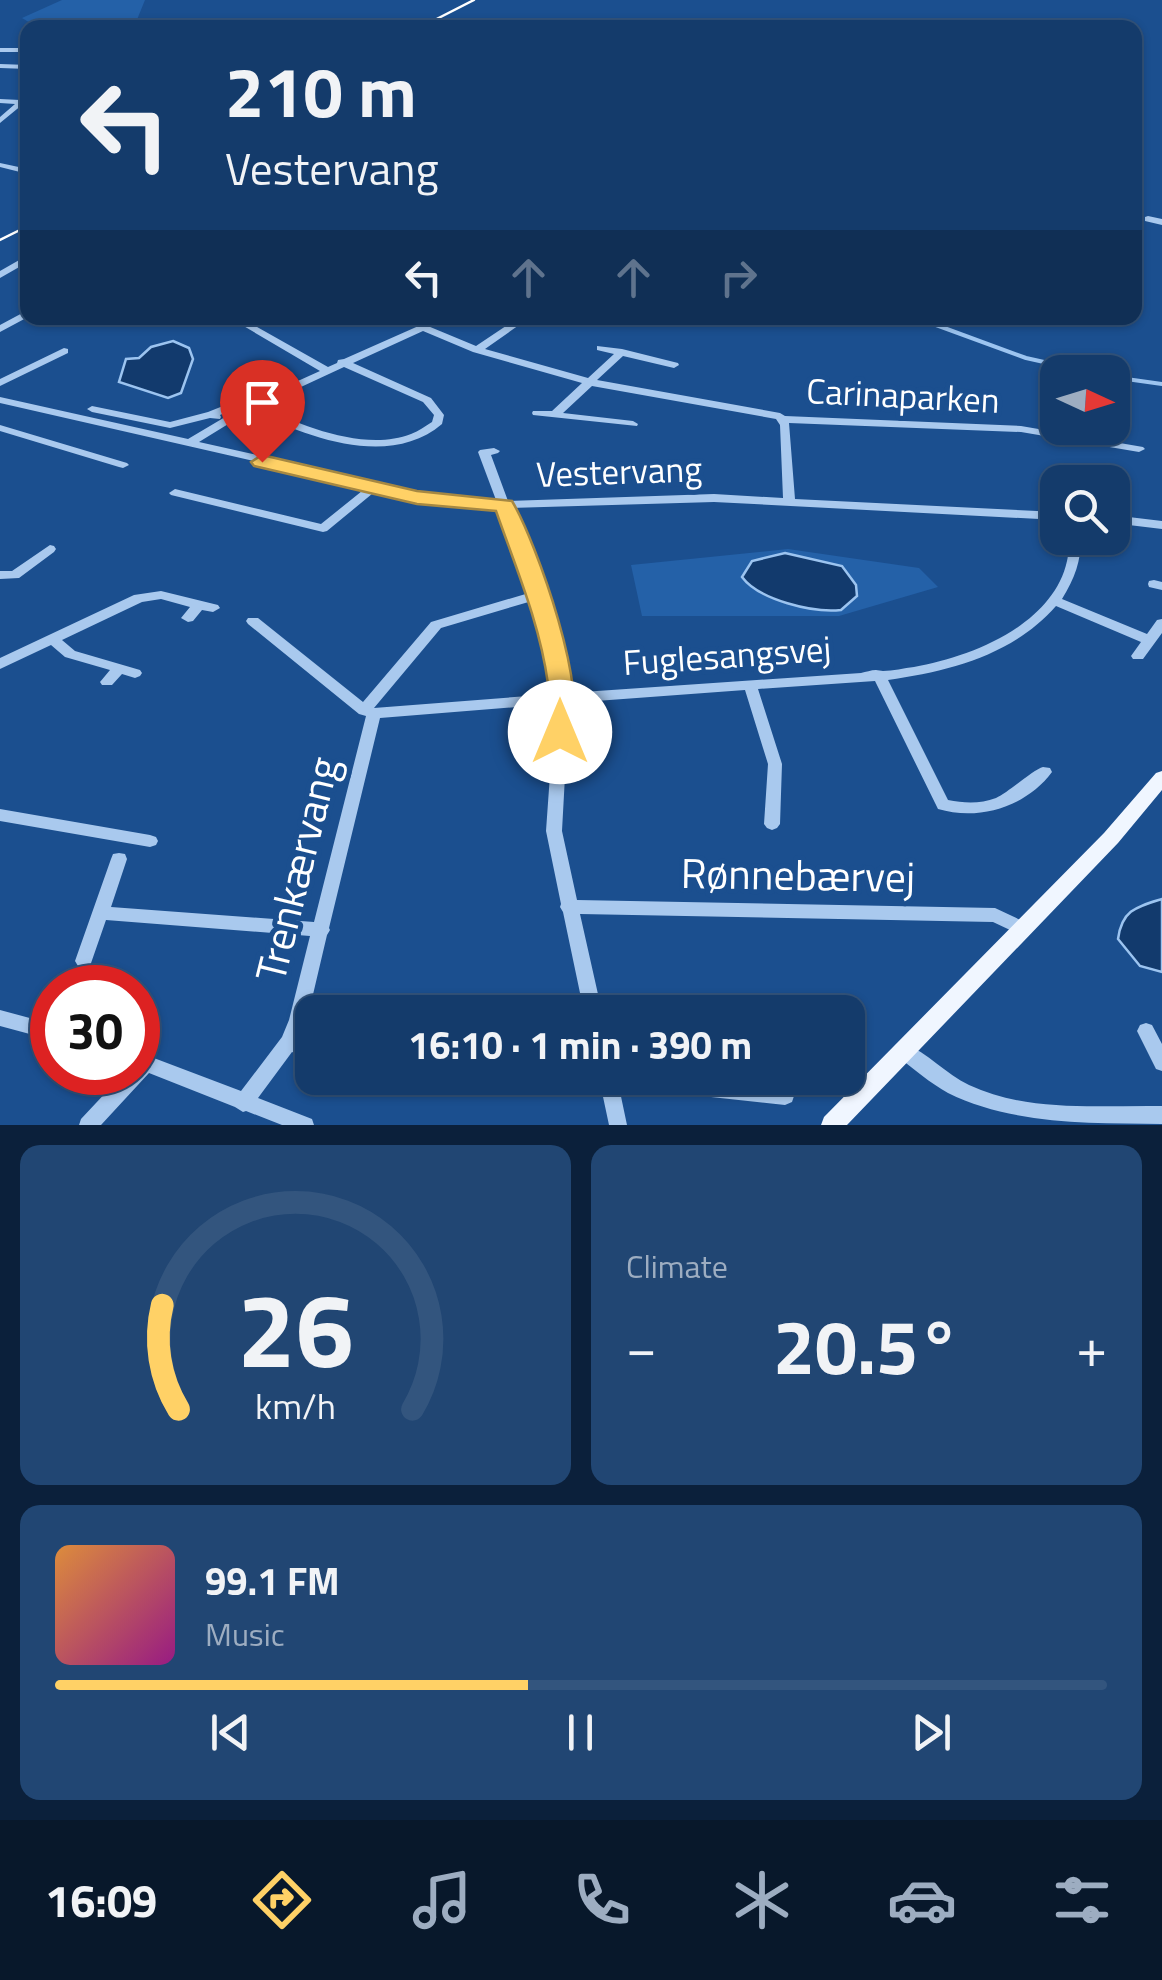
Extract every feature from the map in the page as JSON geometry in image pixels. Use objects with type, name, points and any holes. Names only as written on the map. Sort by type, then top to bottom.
[{"type":"main road","points":[[832,1125],[1023,930],[1162,778]]},
{"type":"street","points":[[0,121],[20,104]]},
{"type":"street","points":[[1148,219],[1162,222]]},
{"type":"street","points":[[247,325],[326,370]]},
{"type":"street","points":[[478,350],[514,325]]},
{"type":"street","name":"Carinaparken","points":[[188,444],[217,418],[416,328],[590,382],[772,413],[783,420],[1021,429],[1139,449]]},
{"type":"street","points":[[602,348],[674,364]]},
{"type":"street","points":[[0,384],[64,352]]},
{"type":"street","points":[[554,415],[622,352]]},
{"type":"street","points":[[250,402],[304,429],[370,441],[413,438],[436,424],[439,415],[428,400],[342,362]]},
{"type":"street","name":"Vestervang","points":[[0,400],[372,488],[448,502],[505,505],[645,498],[1040,515]]},
{"type":"street","points":[[0,416],[17,403]]},
{"type":"street","name":"Carinaparken","points":[[92,408],[170,425],[217,418]]},
{"type":"street","points":[[536,413],[633,424]]},
{"type":"street","name":"Carinaparken","points":[[783,420],[789,502]]},
{"type":"street","points":[[0,428],[124,465]]},
{"type":"street","points":[[494,451],[484,452],[555,647],[562,698],[554,830],[589,995]]},
{"type":"street","points":[[175,493],[323,528],[372,488]]},
{"type":"street","points":[[1130,521],[1162,524]]},
{"type":"street","points":[[0,575],[16,576],[50,549]]},
{"type":"street","name":"Fuglesangsvej","points":[[369,712],[878,674],[965,659],[1015,636],[1055,601],[1070,573],[1073,555]]},
{"type":"street","points":[[0,664],[151,595],[206,606],[188,618]]},
{"type":"street","points":[[253,621],[369,712],[436,626],[537,595]]},
{"type":"street","points":[[1055,601],[1150,640]]},
{"type":"street","points":[[1138,656],[1162,623]]},
{"type":"street","points":[[52,639],[70,654],[127,670],[107,682]]},
{"type":"street","name":"Fuglesangsvej","points":[[878,674],[944,805],[989,807],[1010,802],[1045,772]]},
{"type":"street","points":[[750,684],[775,764],[772,824]]},
{"type":"street","name":"Trenkærvang","points":[[244,1102],[289,1042],[322,930],[369,712]]},
{"type":"street","points":[[0,815],[150,841]]},
{"type":"street","points":[[84,961],[120,858]]},
{"type":"street","name":"Rønnebærvej","points":[[568,907],[994,915],[1023,930]]},
{"type":"street","points":[[100,913],[322,930]]},
{"type":"street","points":[[0,1018],[30,1026]]},
{"type":"street","points":[[1146,1032],[1162,1062]]},
{"type":"street","points":[[289,1042],[295,1045]]},
{"type":"street","points":[[904,1051],[959,1090],[996,1106],[1030,1112],[1162,1115]]},
{"type":"street","points":[[160,1068],[305,1125]]},
{"type":"street","points":[[88,1125],[113,1095]]},
{"type":"street","points":[[614,1095],[618,1125]]},
{"type":"street","points":[[775,1095],[785,1096]]},
{"type":"shaded area","points":[[62,0],[145,0],[137,20],[22,18]]},
{"type":"shaded area","points":[[173,341],[189,348],[193,359],[181,393],[168,398],[119,382],[126,359],[139,358],[151,347]]},
{"type":"shaded area","points":[[788,549],[919,568],[938,587],[839,616],[642,616],[631,565]]},
{"type":"shaded area","points":[[785,553],[842,566],[856,585],[857,596],[841,610],[816,609],[773,598],[742,577],[752,561]]},
{"type":"shaded area","points":[[1162,899],[1162,972],[1140,966],[1118,939],[1123,922],[1132,911]]},
{"type":"waterway","points":[[936,325],[1040,361]]},
{"type":"waterway","points":[[1130,380],[1162,384]]},
{"type":"tram line","points":[[435,20],[474,0]]},
{"type":"tram line","points":[[0,240],[20,230]]},
{"type":"route","points":[[262,462],[417,497],[505,505],[555,647],[562,698],[560,732]]}]
